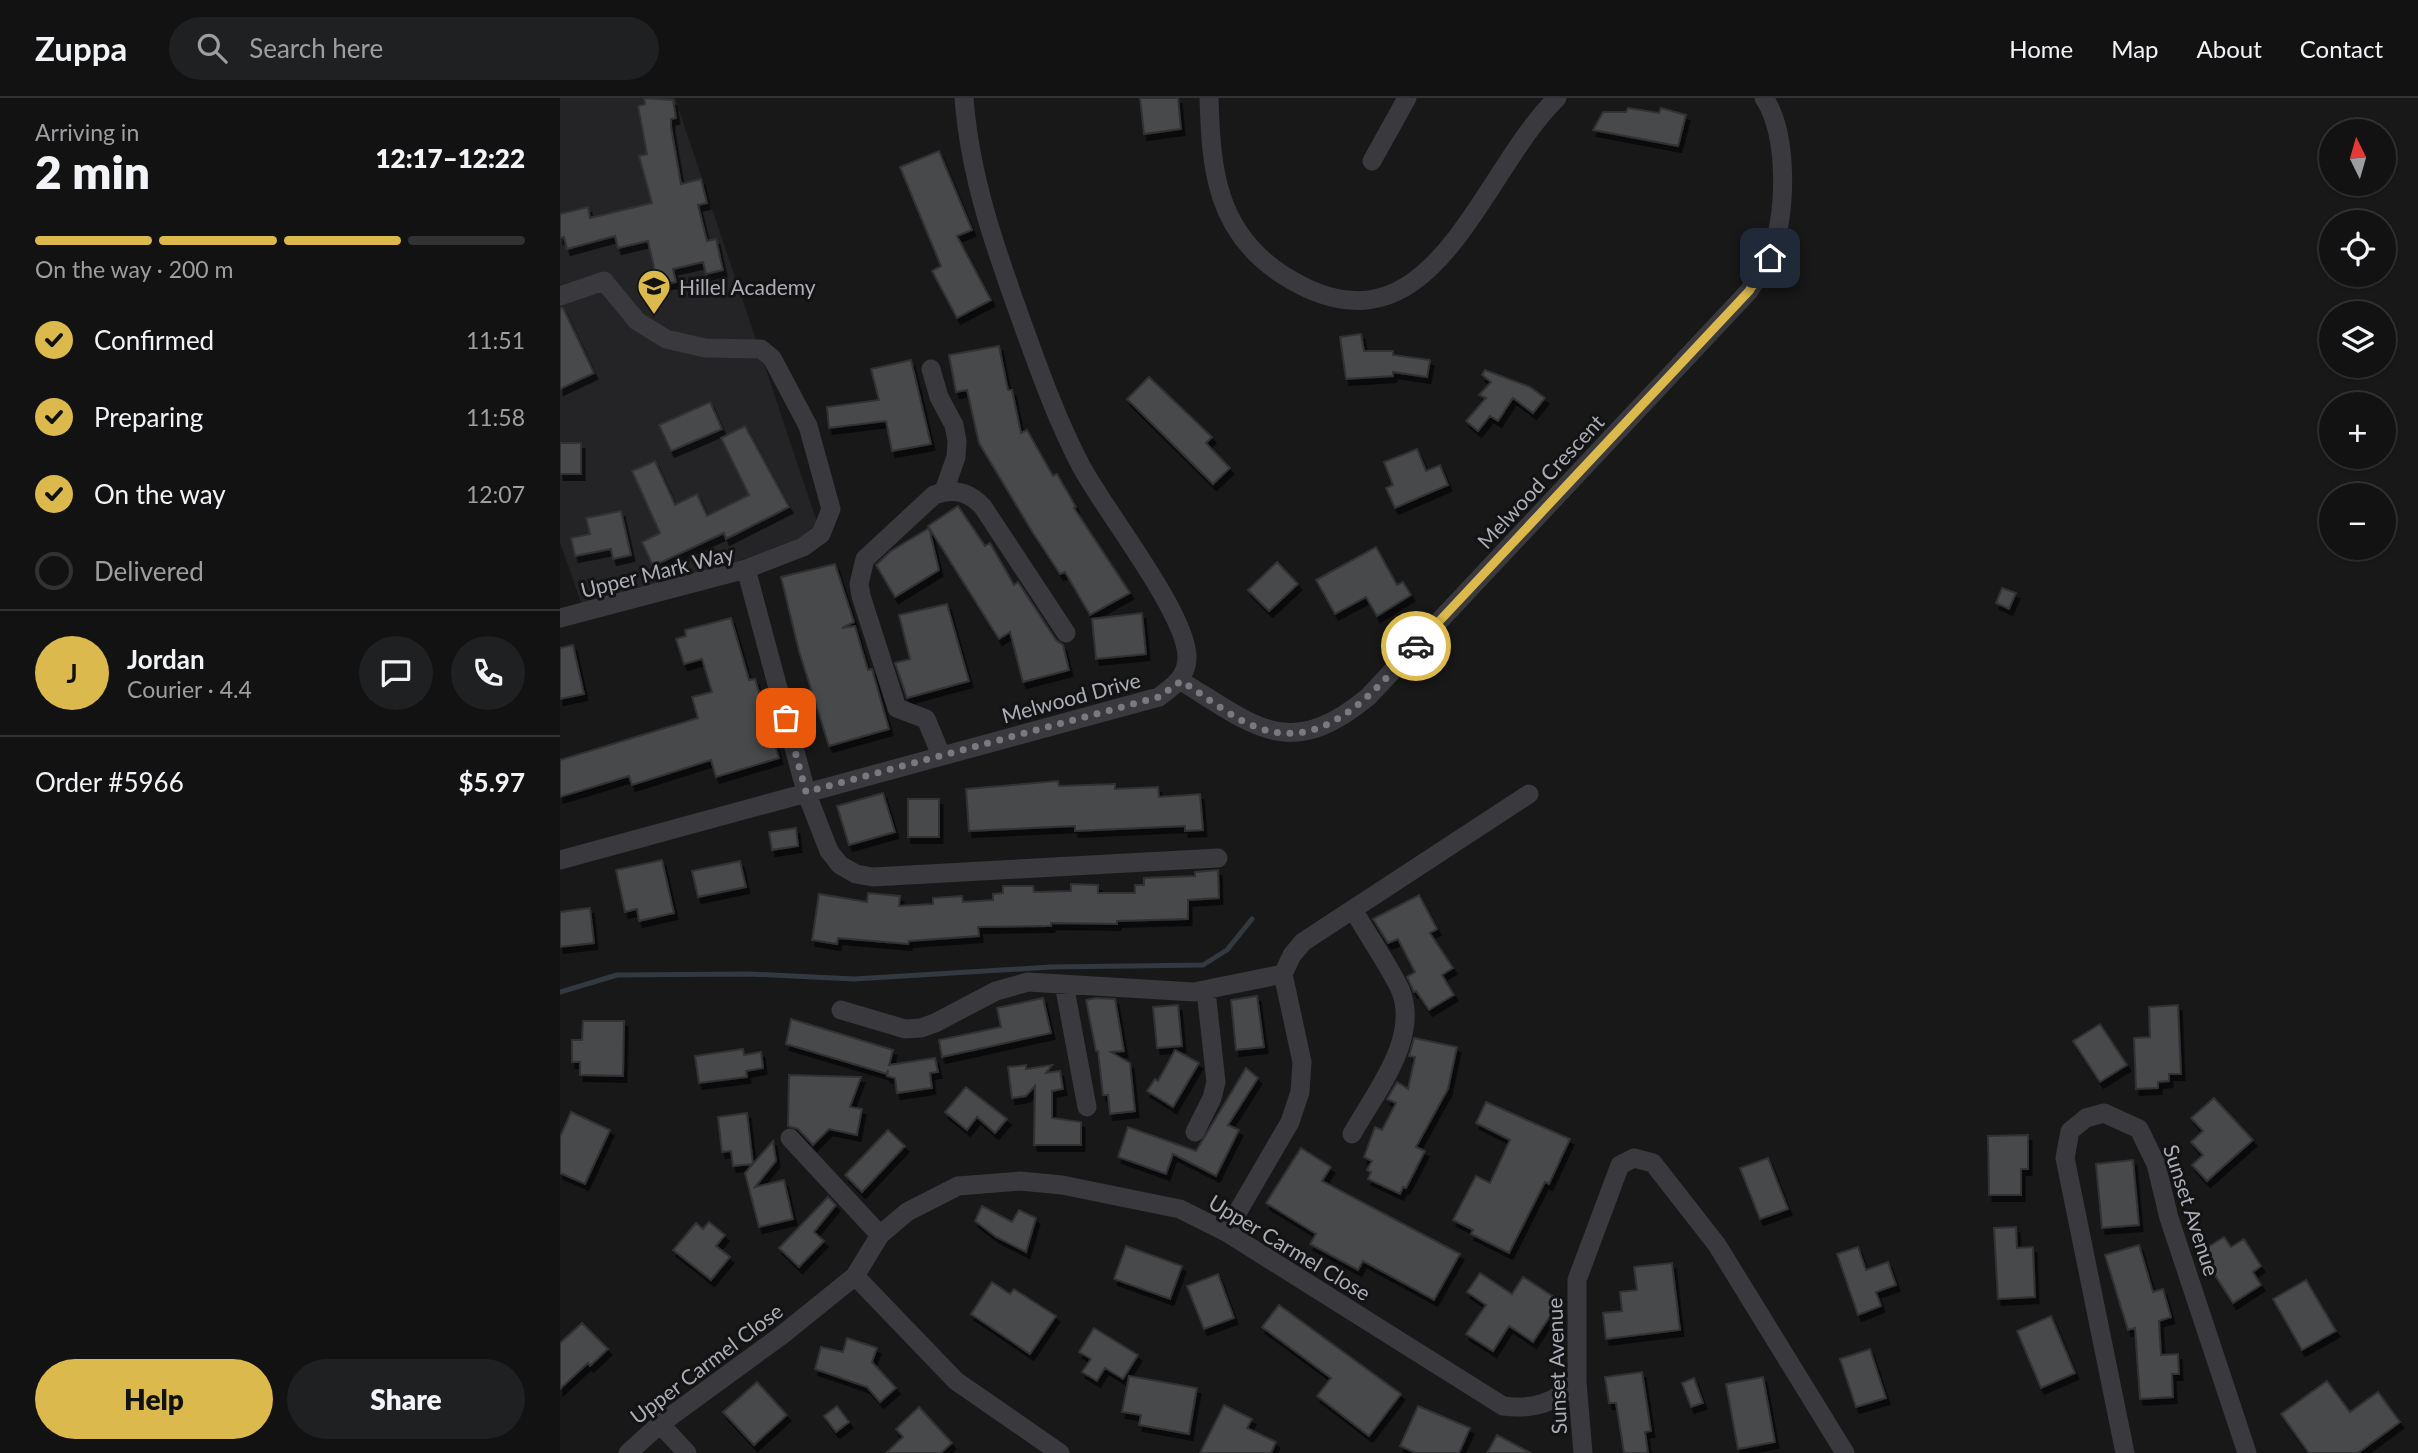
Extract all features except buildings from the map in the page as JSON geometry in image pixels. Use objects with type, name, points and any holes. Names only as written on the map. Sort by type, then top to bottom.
[{"type":"street","points":[[964,98],[981,202],[1052,405],[1081,465],[1180,630],[1187,656],[1181,681]]},
{"type":"street","points":[[1209,98],[1211,160],[1223,204],[1249,244],[1278,272],[1309,292],[1341,301],[1377,299],[1408,286],[1432,269],[1482,207],[1535,120],[1557,98]]},
{"type":"street","points":[[1371,161],[1407,98]]},
{"type":"street","name":"Melwood Crescent","points":[[1181,681],[1258,728],[1273,731],[1293,732],[1326,726],[1345,716],[1368,697],[1749,291],[1770,258],[1780,221],[1782,185],[1776,123],[1764,98]]},
{"type":"street","points":[[560,296],[604,281],[637,321],[666,339],[705,348],[761,349],[772,358],[808,426],[831,509],[828,522],[813,542],[746,569]]},
{"type":"street","points":[[931,369],[939,397],[954,425],[957,441],[956,457],[944,491]]},
{"type":"street","points":[[941,755],[926,719],[897,708],[859,584],[865,559],[925,502],[944,491],[966,493],[983,507],[1066,633]]},
{"type":"street","name":"Upper Mark Way","points":[[560,618],[746,569],[806,792],[829,851],[840,865],[856,874],[873,877],[1218,858]]},
{"type":"street","name":"Melwood Drive","points":[[560,860],[1159,697],[1181,681]]},
{"type":"street","points":[[1226,1232],[1290,1122],[1300,1092],[1302,1062],[1283,974],[1292,955],[1303,942],[1529,794]]},
{"type":"street","points":[[1352,1133],[1397,1055],[1404,1023],[1401,991],[1353,909]]},
{"type":"street","points":[[841,1010],[905,1029],[921,1028],[1012,985],[1028,982],[1206,991],[1283,974]]},
{"type":"street","points":[[1064,984],[1087,1107]]},
{"type":"street","points":[[1195,1132],[1212,1098],[1216,1082],[1206,991]]},
{"type":"street","name":"Sunset Avenue","points":[[2124,1453],[2065,1158],[2070,1131],[2086,1118],[2104,1113],[2139,1129],[2156,1164],[2169,1218],[2247,1453]]},
{"type":"street","points":[[790,1138],[880,1236]]},
{"type":"street","name":"Sunset Avenue","points":[[1583,1453],[1577,1382],[1577,1280],[1620,1165],[1634,1158],[1653,1163],[1717,1245],[1845,1453]]},
{"type":"street","name":"Upper Carmel Close","points":[[628,1453],[660,1424],[782,1335],[855,1276],[880,1236],[907,1212],[958,1186],[1020,1181],[1121,1195],[1180,1209],[1226,1232],[1503,1406],[1537,1407],[1560,1398],[1577,1382]]},
{"type":"street","points":[[855,1276],[956,1381],[1060,1453]]},
{"type":"street","points":[[660,1424],[687,1453]]},
{"type":"shaded area","name":"Hillel Academy","points":[[560,98],[675,98],[821,534],[584,611],[560,542]]},
{"type":"waterway","points":[[560,992],[617,975],[749,974],[854,979],[1051,967],[1203,965],[1227,950],[1252,919]]},
{"type":"way so far","points":[[786,718],[806,792],[1159,697],[1181,681],[1258,728],[1293,732],[1310,730],[1326,726],[1345,716],[1368,697],[1416,646]]},
{"type":"place","name":"Hillel Academy","points":[[654,316]]},
{"type":"route","points":[[1416,646],[1749,291],[1770,258]]}]
